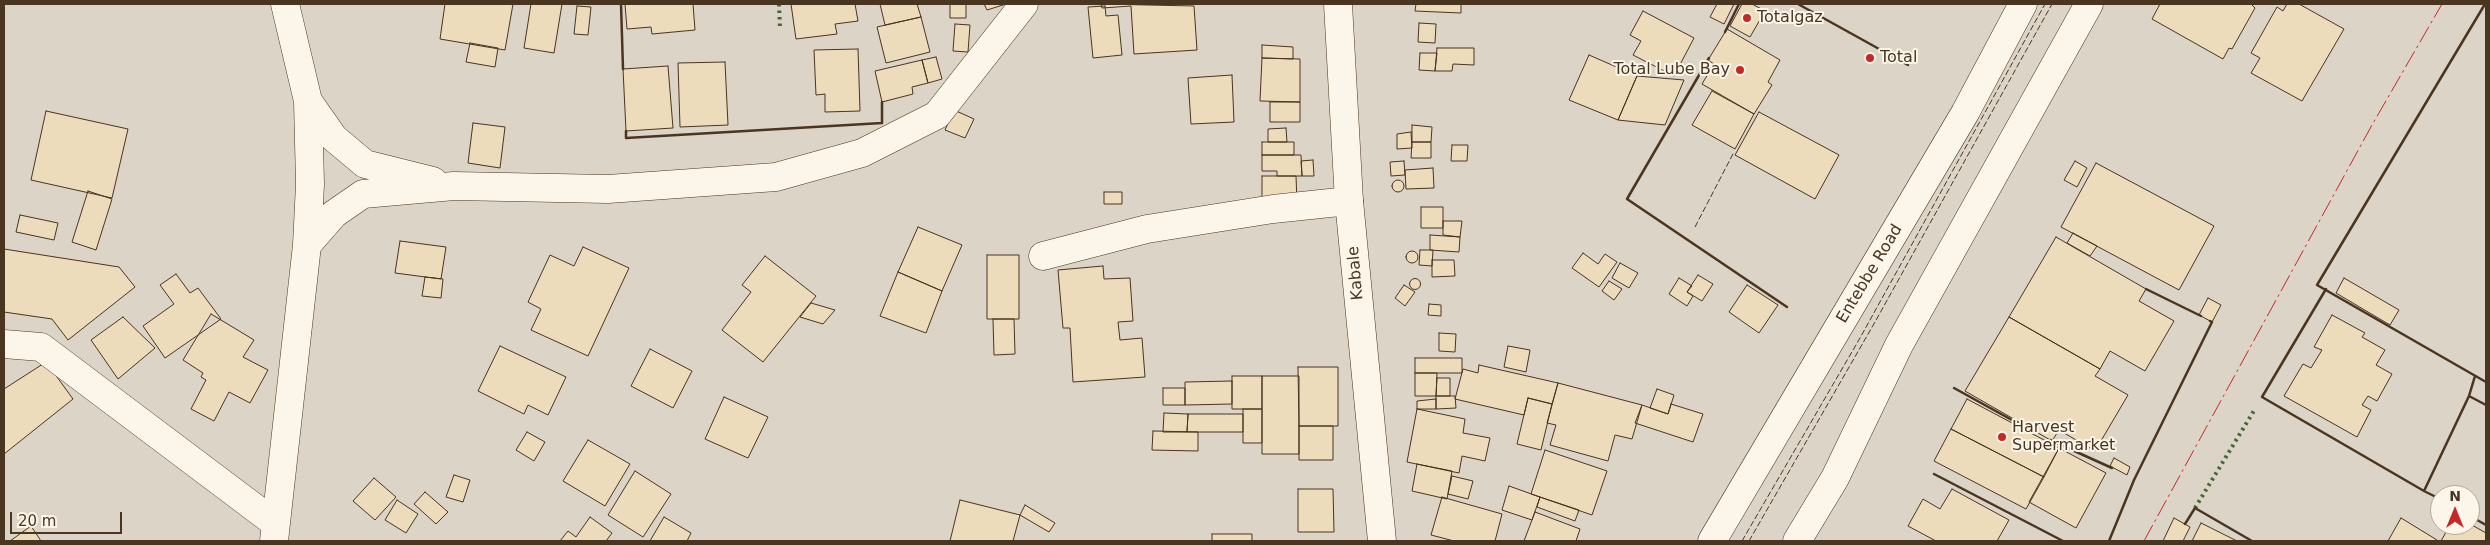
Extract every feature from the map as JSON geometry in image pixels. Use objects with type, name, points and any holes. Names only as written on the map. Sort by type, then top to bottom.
[{"type":"main road","points":[[274,532],[307,245],[310,184],[308,101],[285,4]]},
{"type":"main road","points":[[307,245],[334,214],[363,194],[454,186],[608,189],[776,177],[862,153],[937,115],[1024,4]]},
{"type":"main road","name":"Kabale","points":[[1338,4],[1349,201],[1382,541]]},
{"type":"main road","name":"Entebbe Road","points":[[1712,541],[1966,113],[2022,4]]},
{"type":"main road","points":[[1796,541],[1835,478],[1899,345],[2089,4]]},
{"type":"main road","points":[[308,101],[334,138],[365,164],[454,186]]},
{"type":"main road","points":[[1043,256],[1147,228],[1274,209],[1349,201]]},
{"type":"main road","points":[[4,344],[41,347],[274,532]]},
{"type":"shaded area","points":[[4,4],[2486,4],[2486,541],[4,541]]},
{"type":"building","points":[[445,4],[513,4],[505,50],[440,39]]},
{"type":"building","points":[[531,4],[562,4],[554,53],[524,48]]},
{"type":"building","points":[[625,4],[693,4],[695,30],[652,34],[651,27],[627,29]]},
{"type":"building","points":[[791,4],[855,4],[858,21],[835,24],[837,34],[796,39]]},
{"type":"building","points":[[880,4],[917,4],[921,17],[885,25]]},
{"type":"building","points":[[950,4],[966,4],[966,18],[950,18]]},
{"type":"building","points":[[984,4],[1006,4],[987,10]]},
{"type":"building","points":[[1101,4],[1194,6],[1197,50],[1134,54],[1131,6],[1102,8]]},
{"type":"building","points":[[1416,4],[1461,4],[1461,13],[1415,11]]},
{"type":"building","points":[[1717,4],[1734,4],[1724,24],[1710,17]]},
{"type":"building","points":[[1742,4],[1752,4],[1765,11],[1750,37],[1730,26]]},
{"type":"building","points":[[2160,4],[2251,4],[2255,8],[2232,49],[2229,48],[2223,59],[2152,19]]},
{"type":"building","points":[[2287,4],[2299,4],[2344,29],[2302,101],[2251,73],[2260,58],[2251,53],[2277,7],[2283,11]]},
{"type":"building","points":[[577,6],[591,7],[588,35],[574,34]]},
{"type":"building","points":[[1105,6],[1106,16],[1118,15],[1122,55],[1093,58],[1088,7]]},
{"type":"building","points":[[1643,11],[1694,38],[1674,76],[1633,55],[1641,41],[1630,35]]},
{"type":"building","points":[[921,17],[930,52],[886,63],[877,27]]},
{"type":"building","points":[[1419,23],[1436,24],[1435,43],[1418,42]]},
{"type":"building","points":[[955,24],[970,25],[968,52],[953,51]]},
{"type":"building","points":[[1727,29],[1780,60],[1768,82],[1772,85],[1754,114],[1702,84],[1714,64],[1708,60]]},
{"type":"building","points":[[470,43],[498,48],[495,67],[466,62]]},
{"type":"building","points":[[1262,45],[1293,47],[1293,59],[1262,58]]},
{"type":"building","points":[[1437,48],[1474,48],[1474,65],[1453,64],[1452,71],[1435,71]]},
{"type":"building","points":[[858,49],[860,111],[825,112],[825,94],[816,95],[814,50]]},
{"type":"building","points":[[1420,53],[1437,53],[1435,71],[1419,70]]},
{"type":"building","points":[[1589,55],[1637,76],[1618,120],[1569,100]]},
{"type":"building","points":[[936,57],[942,79],[928,83],[922,60]]},
{"type":"building","points":[[1262,58],[1300,59],[1300,102],[1260,101]]},
{"type":"building","points":[[922,60],[928,83],[912,87],[913,94],[882,102],[875,71]]},
{"type":"building","points":[[725,62],[728,125],[680,127],[678,63]]},
{"type":"building","points":[[668,66],[673,128],[626,131],[623,69]]},
{"type":"building","points":[[1232,75],[1234,122],[1191,124],[1188,78]]},
{"type":"building","points":[[1637,76],[1684,80],[1665,125],[1618,120]]},
{"type":"building","points":[[1712,91],[1754,114],[1735,149],[1692,125]]},
{"type":"building","points":[[1270,102],[1300,102],[1300,122],[1270,122]]},
{"type":"building","points":[[954,110],[974,119],[965,138],[945,130]]},
{"type":"building","points":[[46,111],[128,129],[112,198],[31,180]]},
{"type":"building","points":[[1759,112],[1839,155],[1815,199],[1735,155]]},
{"type":"building","points":[[473,123],[505,127],[500,168],[468,163]]},
{"type":"building","points":[[1412,125],[1432,127],[1431,142],[1412,142]]},
{"type":"building","points":[[1286,128],[1287,142],[1268,142],[1268,129]]},
{"type":"building","points":[[1411,132],[1412,148],[1397,149],[1397,134]]},
{"type":"building","points":[[1262,142],[1294,142],[1294,155],[1262,155]]},
{"type":"building","points":[[1412,142],[1431,142],[1431,158],[1411,158]]},
{"type":"building","points":[[1452,145],[1468,145],[1467,161],[1451,161]]},
{"type":"building","points":[[1262,155],[1301,155],[1302,176],[1277,176],[1277,171],[1262,171]]},
{"type":"building","points":[[1313,160],[1314,176],[1302,176],[1301,161]]},
{"type":"building","points":[[1404,161],[1405,175],[1391,176],[1390,162]]},
{"type":"building","points":[[2075,161],[2087,168],[2077,187],[2064,180]]},
{"type":"building","points":[[2096,163],[2214,226],[2179,290],[2061,227]]},
{"type":"building","points":[[1433,168],[1434,188],[1406,189],[1405,170]]},
{"type":"building","points":[[1262,176],[1296,176],[1297,203],[1262,204]]},
{"type":"building","points":[[1398,180],[1404,186],[1398,192],[1392,186]]},
{"type":"building","points":[[88,191],[112,199],[96,250],[72,242]]},
{"type":"building","points":[[1104,192],[1122,192],[1122,204],[1104,204]]},
{"type":"building","points":[[1421,207],[1443,207],[1443,228],[1421,228]]},
{"type":"building","points":[[20,215],[58,223],[54,240],[16,232]]},
{"type":"building","points":[[1443,221],[1462,221],[1460,237],[1443,235]]},
{"type":"building","points":[[918,227],[962,245],[942,291],[898,272]]},
{"type":"building","points":[[2073,233],[2097,246],[2090,256],[2067,243]]},
{"type":"building","points":[[1430,235],[1460,237],[1459,252],[1430,250]]},
{"type":"building","points":[[2056,237],[2146,289],[2139,301],[2174,321],[2145,371],[2110,351],[2100,369],[2009,317]]},
{"type":"building","points":[[400,241],[446,247],[441,279],[395,273]]},
{"type":"building","points":[[583,247],[629,268],[588,356],[531,330],[541,309],[528,302],[550,255],[574,266]]},
{"type":"building","points":[[4,249],[119,267],[135,287],[68,340],[52,319],[4,312]]},
{"type":"building","points":[[1420,250],[1433,250],[1432,266],[1419,265]]},
{"type":"building","points":[[1410,251],[1414,251],[1418,257],[1414,263],[1410,263],[1406,259],[1406,255]]},
{"type":"building","points":[[1583,253],[1598,264],[1605,254],[1617,262],[1599,287],[1572,268]]},
{"type":"building","points":[[987,255],[1019,255],[1019,319],[987,319]]},
{"type":"building","points":[[765,256],[816,296],[763,362],[722,330],[751,292],[742,285]]},
{"type":"building","points":[[1432,260],[1454,260],[1455,276],[1432,277]]},
{"type":"building","points":[[1620,263],[1638,273],[1629,288],[1612,278]]},
{"type":"building","points":[[1103,266],[1104,279],[1130,278],[1133,321],[1118,322],[1120,340],[1142,338],[1145,377],[1073,382],[1070,328],[1063,328],[1058,270]]},
{"type":"building","points":[[898,272],[942,291],[926,333],[880,316]]},
{"type":"building","points":[[176,274],[190,293],[198,288],[221,319],[165,358],[143,326],[174,304],[160,285]]},
{"type":"building","points":[[1698,275],[1713,284],[1702,301],[1687,292]]},
{"type":"building","points":[[425,277],[443,279],[441,298],[422,296]]},
{"type":"building","points":[[1679,278],[1692,286],[1687,292],[1693,296],[1687,306],[1669,294]]},
{"type":"building","points":[[2344,278],[2399,310],[2390,325],[2336,293]]},
{"type":"building","points":[[1413,279],[1417,279],[1420,284],[1419,288],[1413,289],[1410,286],[1410,282]]},
{"type":"building","points":[[1609,281],[1622,289],[1614,300],[1602,291]]},
{"type":"building","points":[[1404,285],[1415,292],[1405,306],[1395,298]]},
{"type":"building","points":[[1747,285],[1778,305],[1759,333],[1729,312]]},
{"type":"building","points":[[2208,298],[2221,305],[2212,322],[2199,315]]},
{"type":"building","points":[[811,303],[835,310],[823,324],[800,317]]},
{"type":"building","points":[[1429,304],[1441,305],[1441,316],[1428,315]]},
{"type":"building","points":[[211,314],[254,340],[243,357],[268,370],[250,403],[229,392],[214,421],[191,409],[206,380],[201,377],[203,373],[183,360]]},
{"type":"building","points":[[2332,315],[2365,333],[2362,337],[2385,350],[2376,365],[2392,374],[2377,401],[2368,396],[2362,405],[2371,410],[2357,437],[2284,396],[2303,364],[2311,368],[2322,350],[2314,347]]},
{"type":"building","points":[[123,317],[155,348],[118,379],[91,340]]},
{"type":"building","points":[[2009,317],[2100,369],[2095,376],[2128,395],[2095,451],[2059,430],[2052,441],[1965,391]]},
{"type":"building","points":[[993,319],[1014,319],[1015,354],[994,355]]},
{"type":"building","points":[[1439,333],[1456,334],[1455,352],[1439,351]]},
{"type":"building","points":[[500,346],[566,377],[548,415],[528,405],[524,414],[478,391]]},
{"type":"building","points":[[1508,346],[1530,350],[1526,372],[1504,367]]},
{"type":"building","points":[[650,349],[692,371],[673,408],[631,386]]},
{"type":"building","points":[[1415,358],[1462,358],[1462,373],[1415,373]]},
{"type":"building","points":[[46,362],[73,399],[4,454],[4,389]]},
{"type":"building","points":[[1479,365],[1558,383],[1552,404],[1528,398],[1524,415],[1455,399],[1463,369],[1478,373]]},
{"type":"building","points":[[1298,367],[1338,367],[1338,426],[1299,426]]},
{"type":"building","points":[[1415,373],[1437,373],[1436,396],[1415,396]]},
{"type":"building","points":[[1232,376],[1262,376],[1262,409],[1232,409]]},
{"type":"building","points":[[1262,376],[1299,376],[1299,454],[1262,454]]},
{"type":"building","points":[[1437,378],[1450,378],[1450,396],[1436,396]]},
{"type":"building","points":[[1232,381],[1232,404],[1185,405],[1185,382]]},
{"type":"building","points":[[1558,383],[1642,405],[1632,439],[1615,435],[1608,461],[1550,445],[1556,425],[1547,423]]},
{"type":"building","points":[[1163,388],[1185,388],[1185,405],[1163,405]]},
{"type":"building","points":[[1657,389],[1674,395],[1668,414],[1650,408]]},
{"type":"building","points":[[1436,396],[1455,396],[1456,408],[1436,409]]},
{"type":"building","points":[[724,397],[768,417],[748,458],[705,439]]},
{"type":"building","points":[[1528,398],[1552,404],[1541,450],[1517,444]]},
{"type":"building","points":[[1436,399],[1436,409],[1417,409],[1417,401]]},
{"type":"building","points":[[1967,399],[2059,448],[2044,477],[1951,429]]},
{"type":"building","points":[[1671,404],[1703,414],[1693,442],[1635,423],[1642,405],[1668,414]]},
{"type":"building","points":[[1243,409],[1262,409],[1262,443],[1243,443]]},
{"type":"building","points":[[1417,409],[1465,419],[1463,433],[1490,438],[1485,461],[1462,456],[1459,473],[1407,462]]},
{"type":"building","points":[[1164,413],[1188,414],[1187,432],[1163,432]]},
{"type":"building","points":[[1188,414],[1243,414],[1243,432],[1187,432]]},
{"type":"building","points":[[1299,426],[1333,426],[1333,460],[1299,460]]},
{"type":"building","points":[[1951,429],[2044,477],[2026,509],[1934,461]]},
{"type":"building","points":[[1153,431],[1198,432],[1198,451],[1152,450]]},
{"type":"building","points":[[527,432],[545,442],[534,461],[516,450]]},
{"type":"building","points":[[588,440],[630,464],[605,506],[563,481]]},
{"type":"building","points":[[2059,448],[2106,473],[2076,528],[2029,502]]},
{"type":"building","points":[[1545,450],[1607,471],[1592,515],[1531,494]]},
{"type":"building","points":[[2114,458],[2130,467],[2127,475],[2110,466]]},
{"type":"building","points":[[1417,464],[1452,471],[1447,499],[1412,491]]},
{"type":"building","points":[[635,471],[671,494],[643,537],[608,515]]},
{"type":"building","points":[[454,475],[470,480],[463,502],[446,497]]},
{"type":"building","points":[[1452,476],[1473,481],[1468,499],[1448,494]]},
{"type":"building","points":[[374,478],[396,497],[375,520],[353,501]]},
{"type":"building","points":[[1509,486],[1540,497],[1532,520],[1502,510]]},
{"type":"building","points":[[1298,489],[1333,489],[1334,532],[1298,532]]},
{"type":"building","points":[[1952,489],[2009,520],[1997,541],[1936,541],[1908,526],[1923,499],[1940,509]]},
{"type":"building","points":[[425,492],[448,512],[436,524],[414,504]]},
{"type":"building","points":[[1442,497],[1502,514],[1495,541],[1454,541],[1431,535]]},
{"type":"building","points":[[1540,497],[1579,510],[1575,521],[1537,507]]},
{"type":"building","points":[[397,500],[418,514],[406,533],[385,520]]},
{"type":"building","points":[[960,500],[1020,515],[1013,541],[950,541]]},
{"type":"building","points":[[1025,505],[1055,523],[1049,532],[1020,515]]},
{"type":"building","points":[[1535,512],[1580,529],[1576,541],[1524,541]]},
{"type":"building","points":[[590,517],[612,533],[606,541],[560,541],[568,531],[576,537]]},
{"type":"building","points":[[664,517],[691,533],[687,541],[650,541]]},
{"type":"building","points":[[2174,518],[2190,527],[2183,541],[2163,541]]},
{"type":"building","points":[[2401,518],[2437,540],[2388,541]]},
{"type":"building","points":[[2201,523],[2237,541],[2192,541]]},
{"type":"building","points":[[31,526],[41,541],[10,541]]},
{"type":"building","points":[[2480,530],[2486,533],[2486,541],[2441,541],[2444,535],[2480,535]]},
{"type":"building","points":[[1212,534],[1252,534],[1252,541],[1212,541]]},
{"type":"hedge","points":[[779,4],[780,29]]},
{"type":"hedge","points":[[2195,508],[2255,409]]},
{"type":"fence","points":[[1742,541],[1860,338],[2045,4]]},
{"type":"fence","points":[[1749,541],[1875,322],[2052,4]]},
{"type":"fence","points":[[1695,227],[1734,152]]},
{"type":"wall","points":[[621,4],[623,69]]},
{"type":"wall","points":[[1725,32],[1739,4]]},
{"type":"wall","points":[[1798,4],[1908,65]]},
{"type":"wall","points":[[2485,4],[2317,285],[2486,382]]},
{"type":"wall","points":[[1709,58],[1627,199],[1787,307]]},
{"type":"wall","points":[[626,131],[626,138],[882,123],[882,102]]},
{"type":"wall","points":[[2146,289],[2201,316]]},
{"type":"wall","points":[[2326,289],[2262,397],[2424,491],[2469,396],[2475,376]]},
{"type":"wall","points":[[2109,541],[2134,480],[2212,322],[2210,321]]},
{"type":"wall","points":[[1954,388],[2030,430]]},
{"type":"wall","points":[[2469,396],[2486,405]]},
{"type":"wall","points":[[2050,440],[2112,468]]},
{"type":"wall","points":[[1934,474],[2063,541]]},
{"type":"wall","points":[[2424,491],[2430,494]]},
{"type":"wall","points":[[2185,524],[2195,508],[2252,541]]},
{"type":"wall","points":[[2480,522],[2486,525]]},
{"type":"power","points":[[2144,541],[2372,125],[2442,4]]},
{"type":"place","name":"Totalgaz","points":[[1747,18]]},
{"type":"place","name":"Total","points":[[1870,58]]},
{"type":"place","name":"Total Lube Bay","points":[[1740,70]]},
{"type":"place","name":"Harvest Supermarket","points":[[2002,437]]}]
